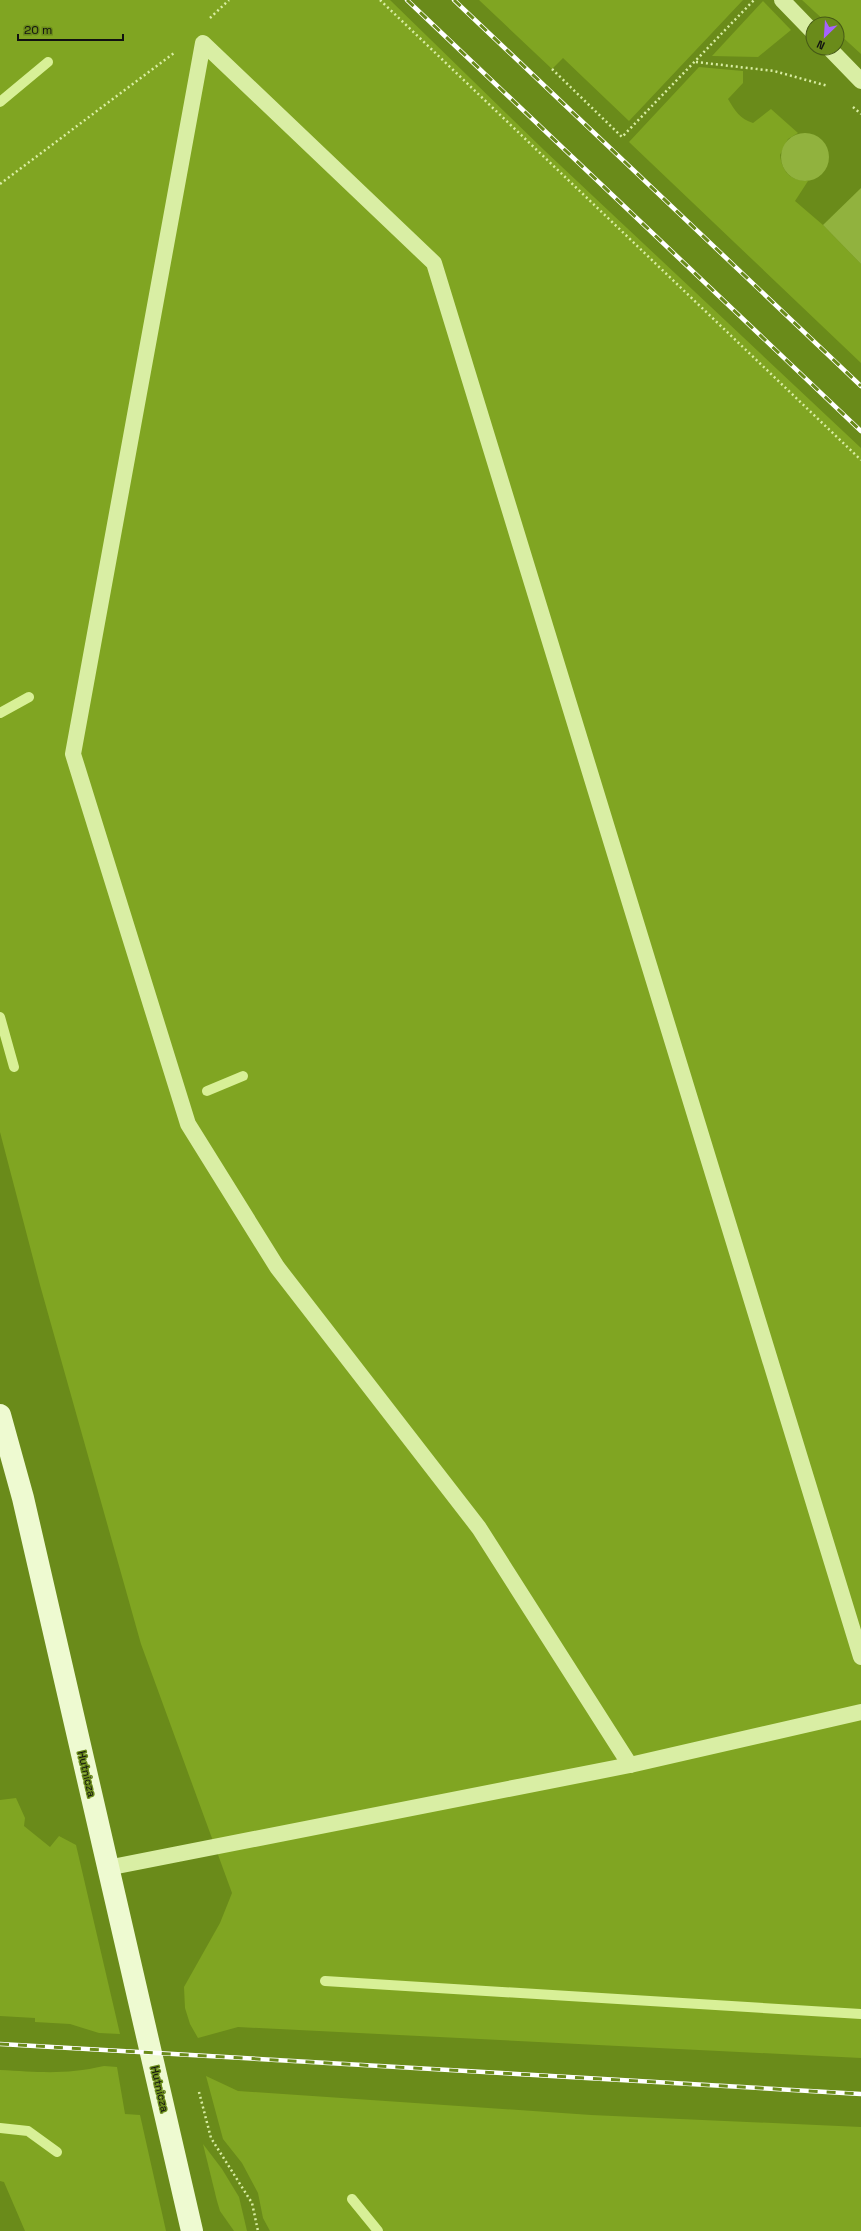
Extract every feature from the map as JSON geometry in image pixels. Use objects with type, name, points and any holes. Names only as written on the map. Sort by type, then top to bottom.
[{"type":"main road","name":"Hutnicza","points":[[0,1415],[23,1498],[192,2231]]},
{"type":"lane","points":[[782,0],[805,24]]},
{"type":"lane","points":[[630,1765],[479,1528],[277,1267],[188,1124],[73,754],[203,43],[434,263],[861,1657]]},
{"type":"lane","points":[[837,56],[861,81]]},
{"type":"lane","points":[[108,1868],[630,1765],[861,1712]]},
{"type":"path","points":[[207,21],[229,0]]},
{"type":"path","points":[[380,0],[861,460]]},
{"type":"path","points":[[552,70],[622,137],[754,0]]},
{"type":"path","points":[[0,184],[168,58],[179,48]]},
{"type":"path","points":[[695,62],[774,70],[835,88]]},
{"type":"path","points":[[851,104],[861,114]]},
{"type":"path","points":[[199,2092],[211,2138],[252,2203],[258,2231]]},
{"type":"green space","points":[[0,0],[390,0],[544,150],[861,448],[861,2058],[238,2027],[198,2038],[190,2024],[185,2008],[184,1987],[220,1923],[232,1893],[141,1644],[40,1285],[0,1132]]},
{"type":"green space","points":[[479,0],[743,0],[629,121],[563,58],[552,69]]},
{"type":"green space","points":[[802,0],[861,0],[861,54],[845,39],[845,16],[819,16]]},
{"type":"green space","points":[[763,1],[791,30],[758,57],[712,56]]},
{"type":"green space","points":[[699,67],[743,71],[743,83],[728,99],[738,114],[753,123],[771,109],[798,133],[788,139],[780,155],[785,171],[788,174],[802,181],[808,181],[795,201],[823,225],[861,264],[861,363],[629,142]]},
{"type":"green space","points":[[16,1798],[25,1818],[24,1826],[50,1847],[59,1836],[76,1845],[120,2034],[99,2033],[70,2024],[35,2022],[35,2018],[0,2016],[0,1800]]},
{"type":"green space","points":[[104,2066],[117,2067],[125,2114],[140,2115],[166,2231],[25,2231],[4,2182],[0,2181],[0,2070],[64,2072]]},
{"type":"green space","points":[[206,2076],[238,2091],[591,2115],[861,2127],[861,2231],[270,2231],[263,2218],[258,2193],[242,2163],[223,2139]]},
{"type":"green space","points":[[203,2144],[222,2169],[239,2197],[247,2231],[234,2231],[220,2211]]},
{"type":"building","points":[[800,133],[810,133],[819,137],[825,143],[828,148],[828,166],[819,177],[810,181],[800,181],[791,177],[785,171],[781,162],[781,152],[785,143],[791,137]]},
{"type":"building","points":[[861,188],[861,264],[823,225]]},
{"type":"waterway","points":[[0,102],[48,62]]},
{"type":"waterway","points":[[0,713],[29,697]]},
{"type":"waterway","points":[[0,1017],[14,1067]]},
{"type":"waterway","points":[[207,1091],[243,1076]]},
{"type":"waterway","points":[[325,1981],[861,2014]]},
{"type":"waterway","points":[[0,2128],[28,2131],[57,2152]]},
{"type":"waterway","points":[[352,2199],[378,2231]]},
{"type":"railway","points":[[407,0],[861,431]]},
{"type":"railway","points":[[454,0],[861,386]]},
{"type":"railway","points":[[0,2044],[861,2094]]}]
